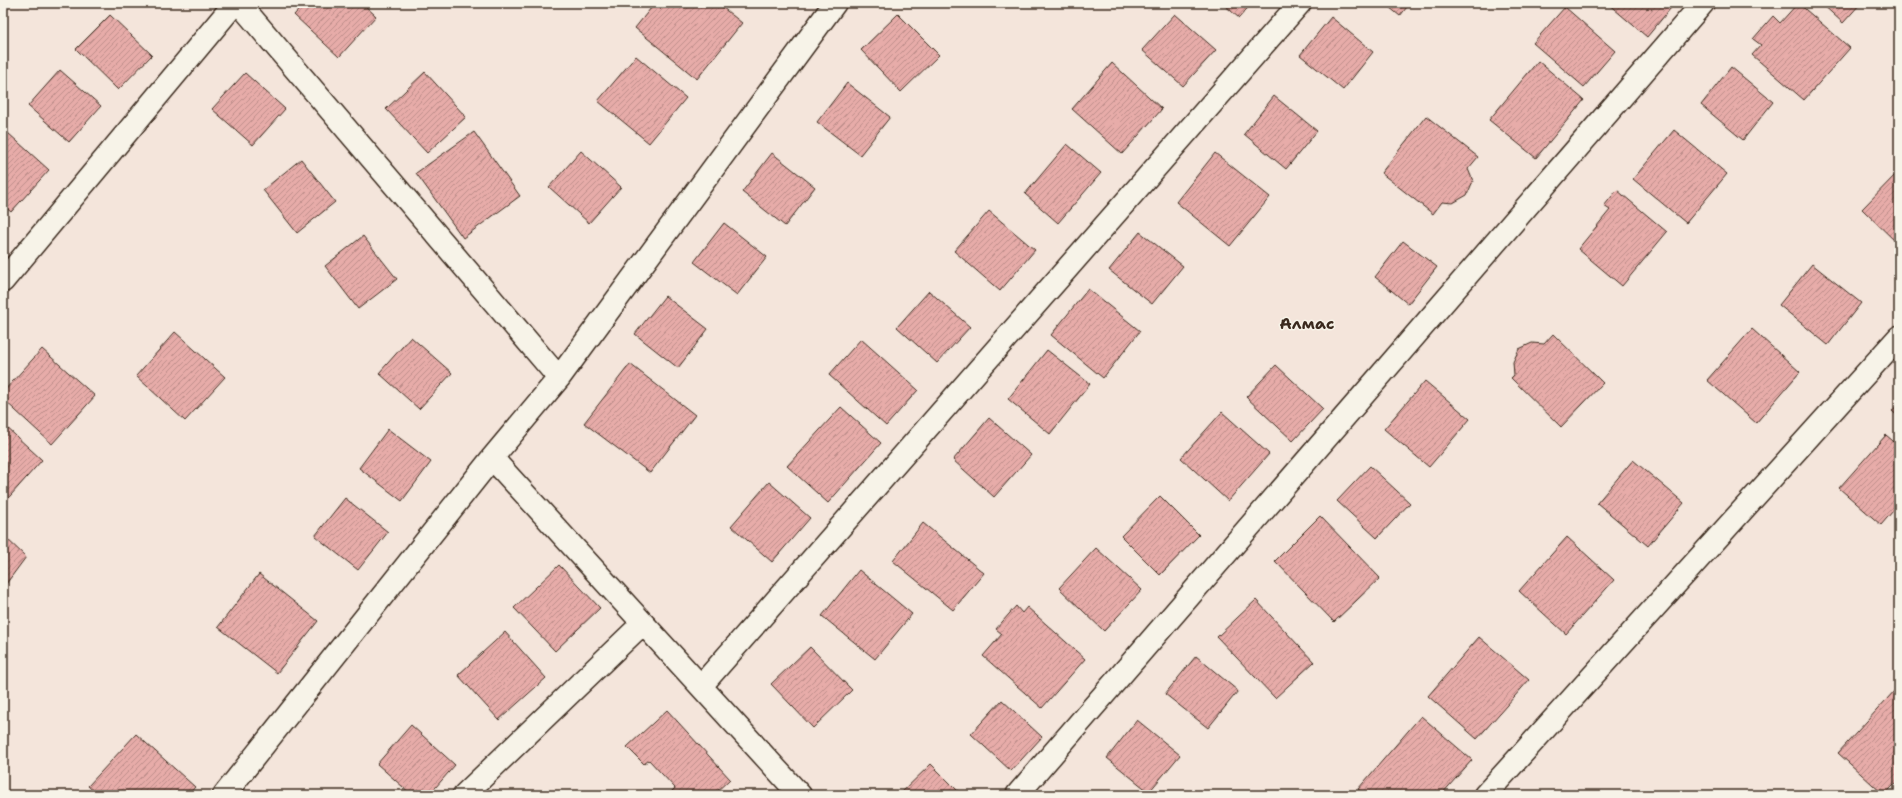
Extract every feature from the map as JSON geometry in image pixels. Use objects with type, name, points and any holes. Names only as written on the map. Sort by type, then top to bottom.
[{"type":"street","points":[[3,281],[235,3]]},
{"type":"street","points":[[239,3],[559,378]]},
{"type":"street","points":[[224,795],[492,458],[559,378],[835,3]]},
{"type":"street","points":[[701,686],[1300,3]]},
{"type":"street","points":[[1017,795],[1703,3]]},
{"type":"street","points":[[1485,795],[1899,337]]},
{"type":"street","points":[[492,458],[800,795]]},
{"type":"street","points":[[464,795],[643,623]]},
{"type":"building","points":[[305,3],[362,3],[376,16],[339,57],[294,15]]},
{"type":"building","points":[[655,3],[717,3],[742,23],[697,79],[635,28]]},
{"type":"building","points":[[1222,3],[1252,3],[1239,18]]},
{"type":"building","points":[[1384,3],[1410,3],[1400,16]]},
{"type":"building","points":[[1607,3],[1675,3],[1647,37]]},
{"type":"building","points":[[1798,3],[1850,48],[1804,100],[1752,55],[1761,45],[1753,39],[1773,16],[1780,23]]},
{"type":"building","points":[[1821,3],[1861,3],[1843,23]]},
{"type":"building","points":[[1565,7],[1615,51],[1584,87],[1533,43]]},
{"type":"building","points":[[898,14],[939,55],[901,92],[861,50]]},
{"type":"building","points":[[1175,14],[1216,50],[1183,86],[1142,50]]},
{"type":"building","points":[[110,15],[152,55],[118,90],[76,49]]},
{"type":"building","points":[[1331,17],[1373,52],[1343,90],[1300,55]]},
{"type":"building","points":[[636,56],[686,98],[649,143],[598,101]]},
{"type":"building","points":[[1538,61],[1584,100],[1536,158],[1489,120]]},
{"type":"building","points":[[1112,63],[1162,109],[1122,154],[1072,109]]},
{"type":"building","points":[[1731,67],[1773,102],[1743,140],[1701,105]]},
{"type":"building","points":[[60,70],[101,106],[69,142],[28,106]]},
{"type":"building","points":[[425,72],[466,117],[427,153],[386,109]]},
{"type":"building","points":[[245,73],[285,109],[253,145],[212,109]]},
{"type":"building","points":[[847,83],[890,117],[860,155],[817,122]]},
{"type":"building","points":[[1274,96],[1317,131],[1286,169],[1244,134]]},
{"type":"building","points":[[1426,116],[1478,157],[1468,169],[1473,181],[1467,195],[1453,203],[1442,202],[1433,214],[1381,173]]},
{"type":"building","points":[[1674,130],[1727,174],[1686,223],[1633,179]]},
{"type":"building","points":[[474,132],[520,196],[463,238],[416,173]]},
{"type":"building","points":[[8,133],[49,170],[11,212],[3,205],[3,139]]},
{"type":"building","points":[[1067,144],[1101,173],[1058,223],[1025,194]]},
{"type":"building","points":[[581,151],[621,187],[589,223],[549,187]]},
{"type":"building","points":[[772,153],[815,187],[785,226],[742,192]]},
{"type":"building","points":[[1215,153],[1270,197],[1230,246],[1176,202]]},
{"type":"building","points":[[301,159],[335,202],[297,233],[263,190]]},
{"type":"building","points":[[1899,171],[1899,245],[1862,209]]},
{"type":"building","points":[[1617,190],[1667,232],[1622,286],[1578,249],[1610,210],[1604,206]]},
{"type":"building","points":[[989,211],[1035,250],[1000,291],[954,251]]},
{"type":"building","points":[[724,223],[767,257],[737,295],[694,262]]},
{"type":"building","points":[[1140,232],[1183,266],[1152,304],[1109,270]]},
{"type":"building","points":[[363,236],[397,279],[358,309],[325,266]]},
{"type":"building","points":[[1403,241],[1437,267],[1408,304],[1375,277]]},
{"type":"building","points":[[1812,264],[1861,303],[1828,345],[1779,305]]},
{"type":"building","points":[[1088,289],[1140,331],[1103,378],[1051,335]]},
{"type":"building","points":[[929,291],[970,327],[937,363],[897,327]]},
{"type":"building","points":[[665,296],[708,329],[678,368],[635,334]]},
{"type":"building","points":[[1752,329],[1800,372],[1756,423],[1707,380]]},
{"type":"building","points":[[175,332],[225,377],[185,421],[136,376]]},
{"type":"building","points":[[1553,334],[1603,383],[1561,427],[1511,378],[1514,375],[1513,362],[1519,349],[1532,343],[1544,344]]},
{"type":"building","points":[[411,337],[452,373],[419,409],[379,373]]},
{"type":"building","points":[[861,339],[918,390],[886,426],[829,375]]},
{"type":"building","points":[[42,349],[95,396],[52,444],[3,399],[3,392]]},
{"type":"building","points":[[1047,350],[1090,384],[1050,434],[1008,399]]},
{"type":"building","points":[[630,364],[695,415],[650,473],[584,423]]},
{"type":"building","points":[[1276,365],[1323,409],[1293,441],[1246,397]]},
{"type":"building","points":[[1425,381],[1470,419],[1429,467],[1384,429]]},
{"type":"building","points":[[1899,403],[1899,417],[1892,411]]},
{"type":"building","points":[[841,407],[881,443],[828,503],[787,466]]},
{"type":"building","points":[[1222,412],[1269,454],[1228,501],[1181,458]]},
{"type":"building","points":[[989,418],[1031,455],[994,497],[953,460]]},
{"type":"building","points":[[3,424],[42,460],[3,504]]},
{"type":"building","points":[[388,429],[431,462],[402,501],[359,468]]},
{"type":"building","points":[[1886,435],[1899,446],[1899,504],[1881,525],[1839,488]]},
{"type":"building","points":[[1633,460],[1684,503],[1648,546],[1597,503]]},
{"type":"building","points":[[1370,466],[1410,503],[1377,538],[1337,501]]},
{"type":"building","points":[[769,482],[810,518],[772,562],[731,526]]},
{"type":"building","points":[[1160,496],[1199,535],[1160,575],[1121,536]]},
{"type":"building","points":[[345,498],[388,532],[358,570],[315,536]]},
{"type":"building","points":[[1320,516],[1380,578],[1334,622],[1275,561]]},
{"type":"building","points":[[923,523],[984,573],[953,610],[893,561]]},
{"type":"building","points":[[3,535],[26,557],[3,588]]},
{"type":"building","points":[[1567,537],[1614,580],[1566,634],[1519,591]]},
{"type":"building","points":[[1096,548],[1142,590],[1104,631],[1059,588]]},
{"type":"building","points":[[559,565],[600,608],[555,651],[514,608]]},
{"type":"building","points":[[859,570],[912,614],[875,659],[822,616]]},
{"type":"building","points":[[259,574],[318,621],[277,673],[218,627]]},
{"type":"building","points":[[1256,600],[1314,662],[1275,698],[1217,637]]},
{"type":"building","points":[[1016,606],[1022,613],[1027,607],[1085,659],[1042,708],[983,656],[1002,634],[996,629]]},
{"type":"building","points":[[505,632],[546,678],[499,720],[458,675]]},
{"type":"building","points":[[1479,637],[1529,680],[1477,739],[1428,696]]},
{"type":"building","points":[[810,647],[852,690],[813,728],[771,684]]},
{"type":"building","points":[[1196,656],[1238,691],[1208,728],[1165,694]]},
{"type":"building","points":[[1896,689],[1899,691],[1899,780],[1884,795],[1838,753]]},
{"type":"building","points":[[1002,700],[1042,737],[1011,771],[971,734]]},
{"type":"building","points":[[667,710],[730,779],[713,795],[674,795],[671,792],[675,788],[649,760],[644,764],[627,747]]},
{"type":"building","points":[[1421,716],[1472,760],[1441,795],[1365,795],[1358,789]]},
{"type":"building","points":[[1137,720],[1180,755],[1149,792],[1107,758]]},
{"type":"building","points":[[411,725],[455,765],[429,795],[412,795],[377,764]]},
{"type":"building","points":[[136,734],[195,787],[188,795],[98,795],[88,786]]},
{"type":"building","points":[[931,764],[962,795],[899,795]]},
{"type":"district","name":"Алмас","points":[[1307,323]]}]
